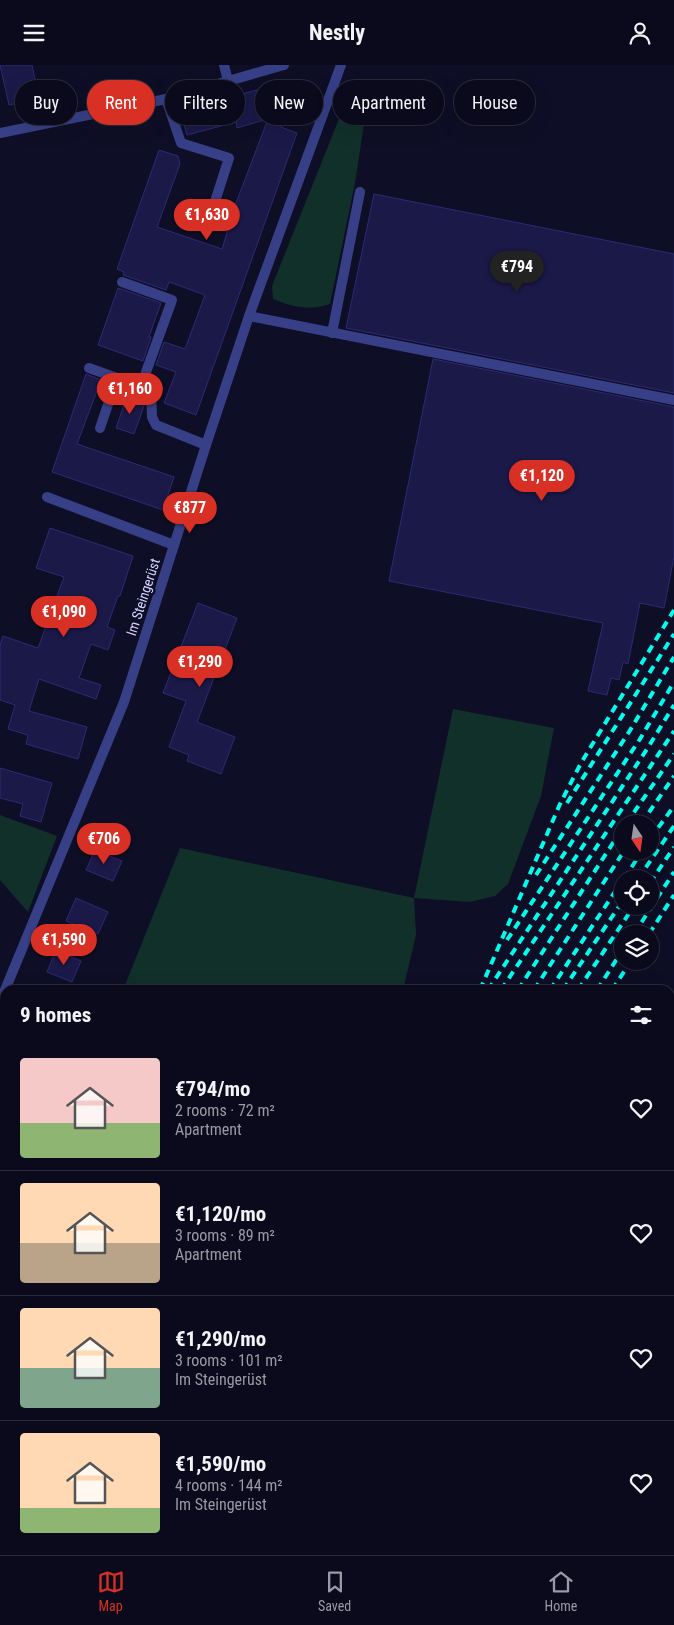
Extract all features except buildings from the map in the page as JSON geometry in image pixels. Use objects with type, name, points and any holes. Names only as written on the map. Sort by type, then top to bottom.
[{"type":"street","points":[[224,65],[228,80]]},
{"type":"street","points":[[232,80],[284,65]]},
{"type":"street","name":"Im Steingerüst","points":[[7,985],[124,702],[249,316],[341,65]]},
{"type":"street","points":[[0,133],[165,99]]},
{"type":"street","points":[[175,125],[181,143],[229,158],[210,217]]},
{"type":"street","points":[[332,333],[360,192]]},
{"type":"street","points":[[122,282],[172,300],[141,386]]},
{"type":"street","points":[[249,316],[674,400]]},
{"type":"street","points":[[89,368],[151,389],[152,417],[156,425],[206,445]]},
{"type":"street","points":[[100,428],[117,377]]},
{"type":"street","points":[[47,497],[174,545]]},
{"type":"green space","points":[[337,125],[364,125],[355,183],[330,304],[308,308],[287,304],[273,299],[272,286]]},
{"type":"green space","points":[[453,709],[554,728],[541,796],[508,884],[495,896],[470,902],[414,898]]},
{"type":"green space","points":[[0,815],[57,836],[28,912],[0,880]]},
{"type":"green space","points":[[180,848],[414,898],[416,935],[404,985],[125,985]]},
{"type":"railway","points":[[482,985],[560,804],[581,763],[674,610]]},
{"type":"railway","points":[[567,803],[674,634]]},
{"type":"railway","points":[[536,875],[629,732],[674,657]]},
{"type":"railway","points":[[507,940],[640,739],[674,682]]},
{"type":"railway","points":[[491,985],[674,705]]},
{"type":"railway","points":[[504,985],[674,731]]},
{"type":"railway","points":[[632,815],[674,754]]},
{"type":"railway","points":[[647,815],[674,776]]},
{"type":"railway","points":[[659,827],[674,806]]},
{"type":"railway","points":[[644,870],[674,826]]},
{"type":"railway","points":[[521,985],[614,841]]},
{"type":"railway","points":[[659,870],[674,847]]},
{"type":"railway","points":[[537,985],[618,860]]},
{"type":"railway","points":[[630,870],[636,860]]},
{"type":"railway","points":[[640,925],[674,872]]},
{"type":"railway","points":[[553,985],[614,893]]},
{"type":"railway","points":[[655,925],[674,895]]},
{"type":"railway","points":[[566,985],[614,914]]},
{"type":"railway","points":[[581,985],[628,915]]},
{"type":"railway","points":[[600,985],[614,963]]},
{"type":"railway","points":[[615,985],[625,970]]}]
